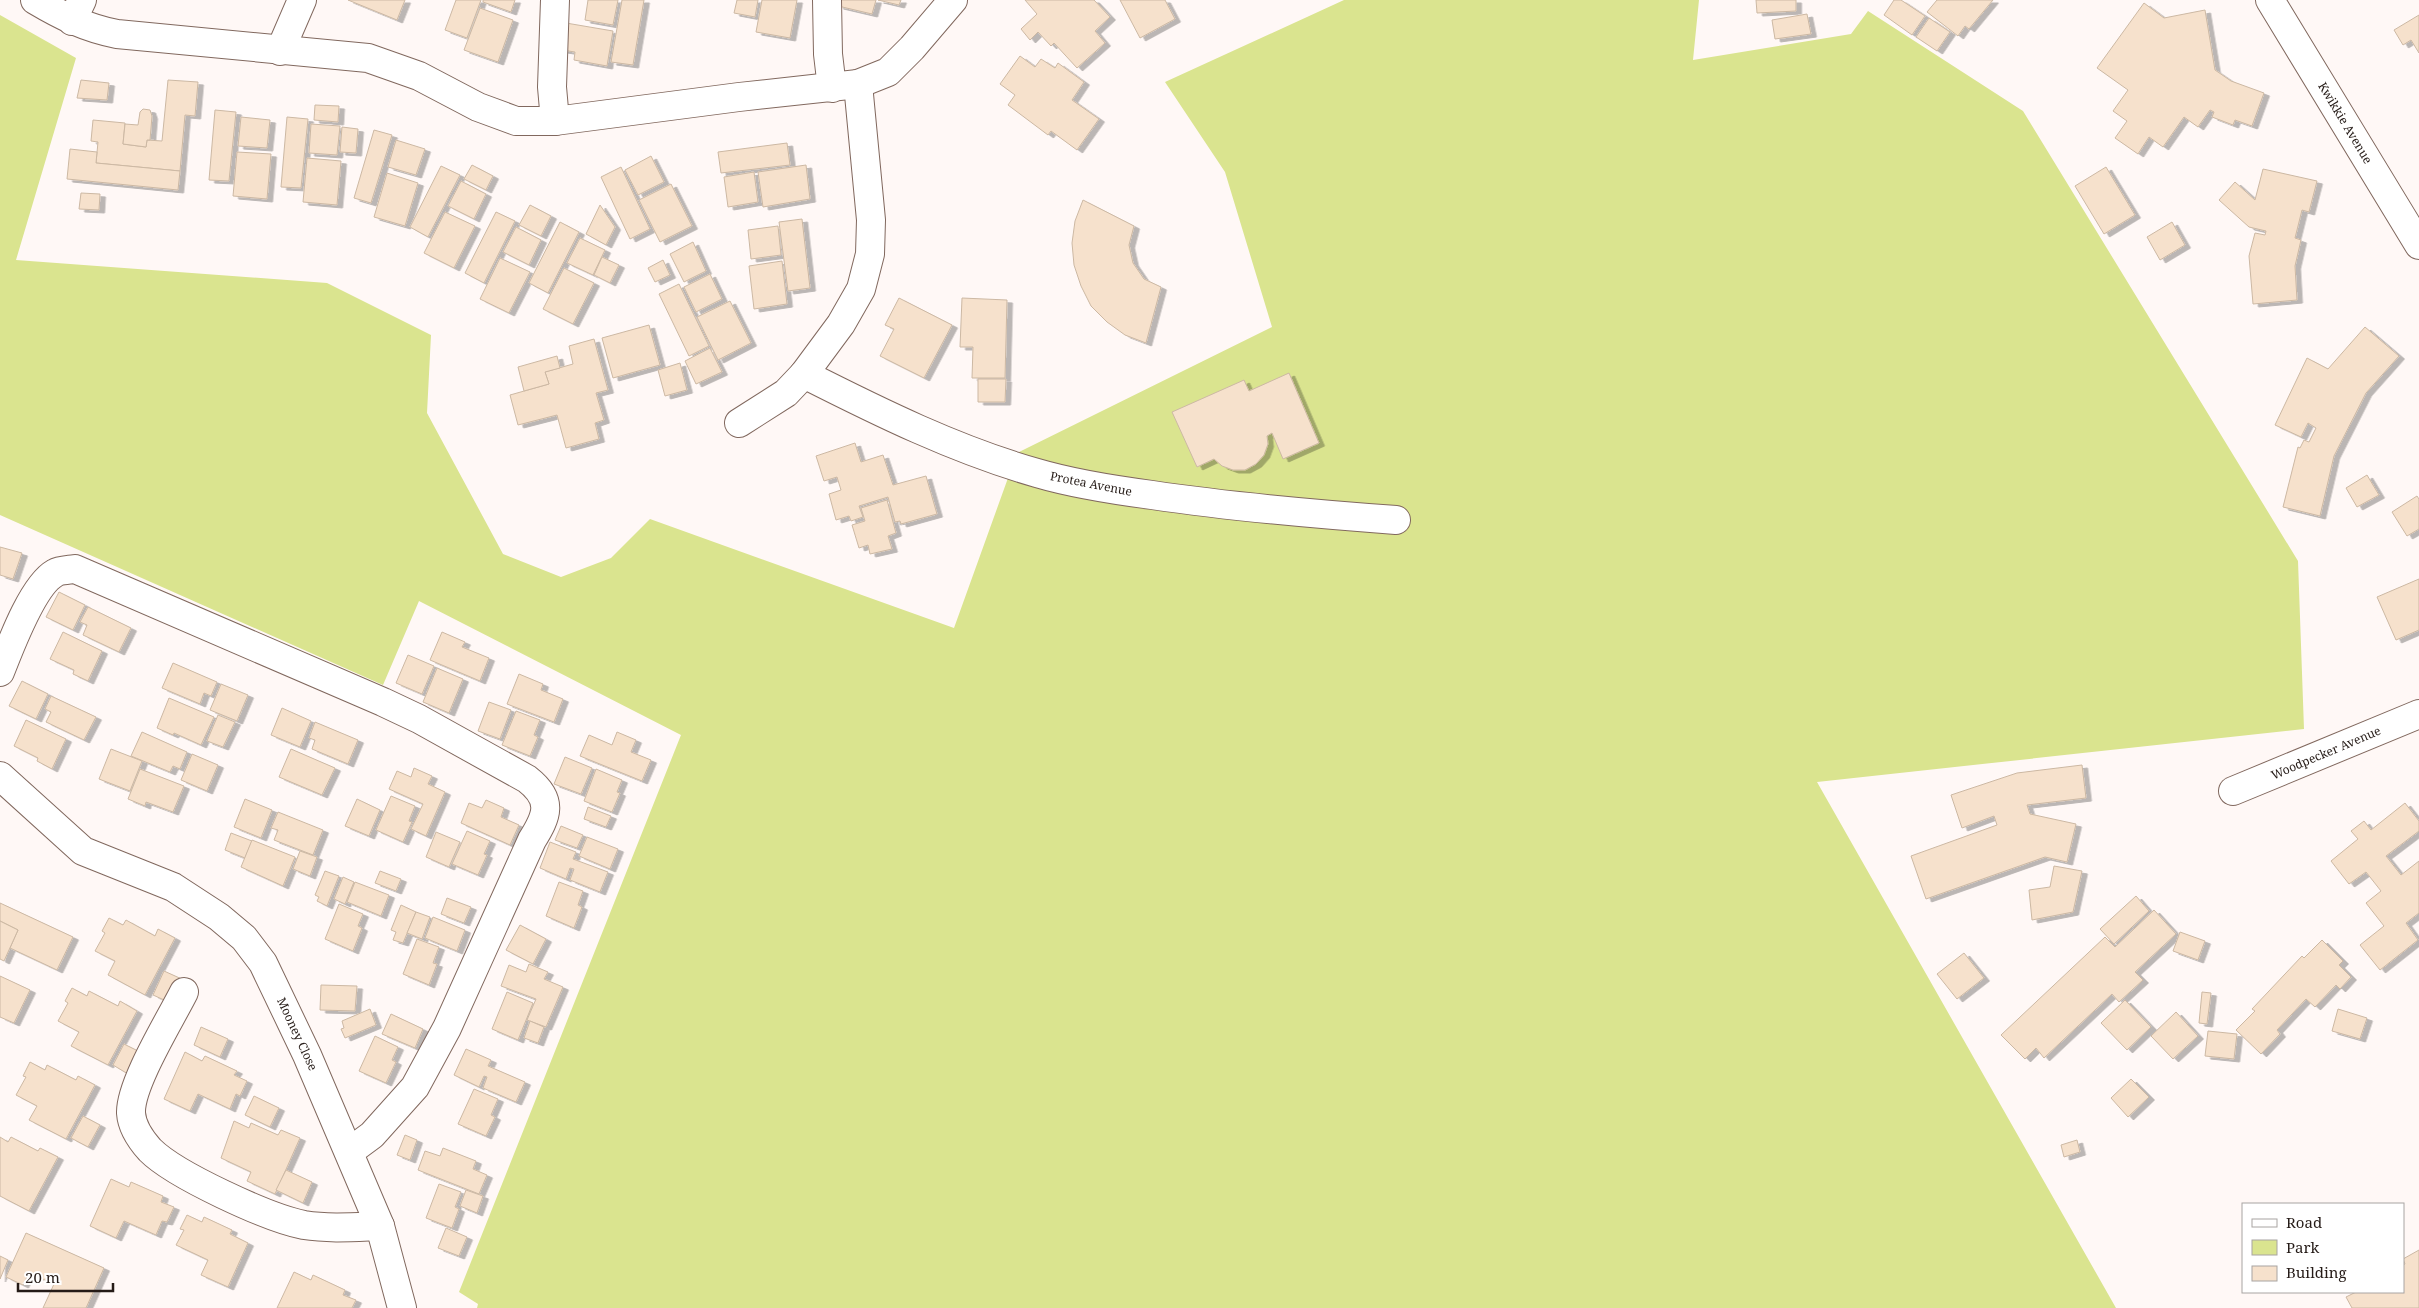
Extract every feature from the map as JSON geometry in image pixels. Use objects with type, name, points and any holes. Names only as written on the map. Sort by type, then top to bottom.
[{"type":"street","points":[[35,0],[77,10],[95,30],[117,34],[368,58],[419,76],[478,107],[516,121],[555,121],[739,97],[845,86],[888,72],[912,48],[953,0]]},
{"type":"street","points":[[280,51],[302,0]]},
{"type":"street","points":[[555,121],[552,87],[556,0]]},
{"type":"street","points":[[739,423],[786,393],[804,374],[841,324],[861,289],[870,254],[871,220],[845,86],[828,54],[827,0]]},
{"type":"street","name":"Kwikkie Avenue","points":[[2270,0],[2419,245]]},
{"type":"street","name":"Protea Avenue","points":[[804,374],[860,403],[947,441],[1037,473],[1111,489],[1208,504],[1280,512],[1396,520]]},
{"type":"street","points":[[0,672],[14,635],[38,589],[56,572],[75,569],[383,702],[428,724],[527,779],[538,788],[544,802],[545,818],[532,840],[448,1028],[415,1087],[372,1136],[350,1152]]},
{"type":"street","name":"Woodpecker Avenue","points":[[2233,791],[2419,714]]},
{"type":"street","name":"Mooney Close","points":[[0,776],[83,852],[173,888],[219,917],[244,938],[263,963],[350,1152],[380,1226],[402,1308]]},
{"type":"street","points":[[184,992],[136,1086],[131,1113],[137,1134],[151,1151],[172,1166],[244,1204],[276,1217],[322,1228],[380,1226]]},
{"type":"green space","points":[[1344,0],[1699,0],[1693,60],[1851,34],[1868,11],[2023,111],[2298,561],[2304,729],[1817,782],[2116,1308],[477,1308],[478,1304],[459,1292],[681,735],[419,601],[383,685],[0,515],[0,15],[76,58],[16,260],[327,283],[431,335],[427,413],[503,554],[561,577],[611,558],[650,519],[954,628],[1017,453],[1272,327],[1225,172],[1165,82]]},
{"type":"building","points":[[348,0],[405,0],[397,20]]},
{"type":"building","points":[[456,0],[481,0],[467,38],[445,30]]},
{"type":"building","points":[[483,0],[515,0],[511,12],[483,2]]},
{"type":"building","points":[[588,0],[618,0],[613,25],[585,20]]},
{"type":"building","points":[[622,0],[644,0],[633,65],[611,62]]},
{"type":"building","points":[[737,0],[758,0],[755,17],[734,13]]},
{"type":"building","points":[[762,0],[797,0],[790,38],[756,32]]},
{"type":"building","points":[[840,0],[876,0],[872,14],[838,6]]},
{"type":"building","points":[[878,0],[901,0],[899,5]]},
{"type":"building","points":[[1025,0],[1094,0],[1110,17],[1095,31],[1105,43],[1077,68],[1054,43],[1051,46],[1038,32],[1030,40],[1021,29],[1037,14]]},
{"type":"building","points":[[1120,0],[1165,0],[1175,19],[1140,38]]},
{"type":"building","points":[[1756,0],[1796,0],[1796,11],[1757,13]]},
{"type":"building","points":[[1894,0],[1901,0],[1925,16],[1912,35],[1884,15]]},
{"type":"building","points":[[1937,0],[1993,0],[1969,29],[1965,26],[1958,36],[1927,12]]},
{"type":"building","points":[[2144,3],[2164,18],[2205,10],[2215,70],[2231,81],[2264,93],[2252,126],[2235,120],[2233,125],[2212,117],[2214,112],[2210,110],[2198,127],[2184,117],[2163,147],[2149,137],[2138,154],[2115,138],[2127,121],[2113,111],[2128,90],[2097,68]]},
{"type":"building","points":[[480,8],[513,20],[498,62],[464,50]]},
{"type":"building","points":[[1807,14],[1811,34],[1775,39],[1772,20]]},
{"type":"building","points":[[2419,15],[2419,53],[2411,40],[2403,45],[2394,30]]},
{"type":"building","points":[[1929,18],[1950,32],[1937,51],[1916,37]]},
{"type":"building","points":[[566,23],[613,31],[607,66],[574,60],[575,52],[562,50]]},
{"type":"building","points":[[1020,56],[1035,67],[1041,59],[1055,68],[1058,63],[1084,82],[1072,100],[1099,119],[1077,150],[1051,131],[1048,135],[1008,105],[1015,95],[1000,84]]},
{"type":"building","points":[[81,80],[109,83],[107,100],[77,98]]},
{"type":"building","points":[[168,80],[198,82],[195,116],[185,115],[180,171],[96,163],[98,142],[91,141],[93,120],[125,123],[123,144],[146,147],[147,140],[162,141]]},
{"type":"building","points":[[315,105],[339,106],[338,122],[314,120]]},
{"type":"building","points":[[143,109],[150,110],[152,116],[150,140],[147,140],[146,147],[123,144],[125,124],[138,125],[140,112]]},
{"type":"building","points":[[215,110],[236,112],[229,181],[209,180]]},
{"type":"building","points":[[241,117],[270,120],[267,148],[238,146]]},
{"type":"building","points":[[287,117],[308,119],[301,188],[281,187]]},
{"type":"building","points":[[311,124],[340,126],[337,155],[309,153]]},
{"type":"building","points":[[342,127],[358,129],[356,153],[340,152]]},
{"type":"building","points":[[374,130],[392,135],[371,203],[354,198]]},
{"type":"building","points":[[396,140],[425,149],[416,175],[388,167]]},
{"type":"building","points":[[787,143],[790,165],[721,173],[718,152]]},
{"type":"building","points":[[70,149],[97,152],[96,163],[180,171],[178,190],[67,179]]},
{"type":"building","points":[[237,152],[271,154],[267,199],[233,196]]},
{"type":"building","points":[[651,156],[664,182],[638,195],[625,170]]},
{"type":"building","points":[[307,158],[341,161],[337,205],[303,202]]},
{"type":"building","points":[[472,165],[493,176],[486,190],[464,179]]},
{"type":"building","points":[[806,165],[810,199],[763,207],[758,172]]},
{"type":"building","points":[[441,166],[460,175],[428,237],[410,227]]},
{"type":"building","points":[[621,167],[650,229],[630,239],[601,177]]},
{"type":"building","points":[[2106,167],[2135,215],[2104,234],[2075,186]]},
{"type":"building","points":[[2263,169],[2317,181],[2309,212],[2302,210],[2295,238],[2301,240],[2295,266],[2297,300],[2253,304],[2249,256],[2255,233],[2265,235],[2266,231],[2249,227],[2219,200],[2235,182],[2255,200]]},
{"type":"building","points":[[754,172],[758,202],[728,207],[724,177]]},
{"type":"building","points":[[387,173],[418,183],[405,226],[374,217]]},
{"type":"building","points":[[461,181],[486,194],[474,219],[448,206]]},
{"type":"building","points":[[671,184],[692,226],[660,242],[639,200]]},
{"type":"building","points":[[81,193],[100,194],[99,210],[79,209]]},
{"type":"building","points":[[1083,200],[1134,226],[1129,245],[1133,263],[1144,279],[1161,287],[1146,343],[1125,335],[1107,322],[1091,306],[1081,286],[1074,265],[1072,243],[1075,221]]},
{"type":"building","points":[[530,205],[551,216],[541,236],[519,225]]},
{"type":"building","points":[[600,205],[615,227],[606,245],[586,234]]},
{"type":"building","points":[[445,212],[475,226],[454,268],[424,253]]},
{"type":"building","points":[[496,212],[515,221],[484,283],[465,273]]},
{"type":"building","points":[[802,219],[810,288],[788,291],[779,222]]},
{"type":"building","points":[[560,222],[579,232],[548,293],[529,283]]},
{"type":"building","points":[[2172,222],[2185,245],[2160,260],[2147,237]]},
{"type":"building","points":[[778,226],[781,255],[751,259],[748,230]]},
{"type":"building","points":[[516,227],[541,240],[529,265],[503,252]]},
{"type":"building","points":[[580,238],[605,250],[593,275],[567,263]]},
{"type":"building","points":[[693,242],[706,271],[684,282],[670,254]]},
{"type":"building","points":[[602,257],[619,265],[610,283],[594,275]]},
{"type":"building","points":[[500,258],[530,272],[509,313],[480,299]]},
{"type":"building","points":[[663,260],[670,275],[655,282],[648,268]]},
{"type":"building","points":[[782,261],[787,304],[754,309],[749,266]]},
{"type":"building","points":[[564,268],[594,283],[573,324],[543,309]]},
{"type":"building","points":[[710,274],[722,299],[696,312],[684,287]]},
{"type":"building","points":[[679,284],[709,346],[689,356],[659,294]]},
{"type":"building","points":[[899,298],[952,325],[924,378],[880,356],[894,329],[885,325]]},
{"type":"building","points":[[962,298],[1007,300],[1005,378],[972,378],[973,347],[960,347]]},
{"type":"building","points":[[730,301],[751,343],[718,360],[697,317]]},
{"type":"building","points":[[649,325],[660,365],[613,378],[602,338]]},
{"type":"building","points":[[2365,327],[2399,356],[2366,393],[2334,456],[2320,516],[2283,507],[2298,447],[2300,448],[2304,440],[2309,442],[2316,428],[2308,423],[2301,437],[2275,425],[2307,358],[2328,369]]},
{"type":"building","points":[[594,339],[608,390],[596,393],[604,420],[595,423],[599,439],[566,448],[557,415],[518,425],[510,395],[549,384],[545,372],[573,364],[569,346]]},
{"type":"building","points":[[710,348],[722,372],[696,384],[685,361]]},
{"type":"building","points":[[557,356],[560,368],[545,372],[549,384],[524,391],[518,367]]},
{"type":"building","points":[[680,363],[687,390],[665,396],[658,370]]},
{"type":"building","points":[[1289,373],[1319,443],[1283,459],[1272,433],[1267,436],[1268,444],[1264,455],[1256,464],[1245,470],[1233,470],[1222,466],[1214,459],[1197,467],[1172,412],[1244,380],[1249,391]]},
{"type":"building","points":[[978,379],[1006,379],[1005,402],[978,402]]},
{"type":"building","points":[[855,443],[861,462],[883,455],[893,485],[926,476],[937,514],[901,524],[900,521],[895,522],[888,497],[859,506],[863,517],[851,521],[849,516],[836,520],[829,494],[841,490],[837,477],[824,481],[816,456]]},
{"type":"building","points":[[2367,475],[2379,495],[2357,507],[2346,488]]},
{"type":"building","points":[[2417,496],[2419,499],[2419,529],[2407,536],[2392,512]]},
{"type":"building","points":[[887,500],[896,533],[888,536],[892,549],[870,554],[868,545],[859,548],[852,525],[865,521],[861,508]]},
{"type":"building","points":[[0,547],[22,553],[13,579],[0,575]]},
{"type":"building","points":[[2419,579],[2419,630],[2396,640],[2377,597]]},
{"type":"building","points":[[59,592],[85,605],[73,630],[46,617]]},
{"type":"building","points":[[88,607],[131,628],[119,652],[83,635],[87,625],[80,622]]},
{"type":"building","points":[[63,632],[102,651],[88,681],[73,674],[74,670],[50,659]]},
{"type":"building","points":[[442,632],[465,642],[462,647],[489,658],[480,681],[430,660]]},
{"type":"building","points":[[408,655],[434,666],[422,694],[396,683]]},
{"type":"building","points":[[173,663],[217,682],[211,696],[204,693],[200,704],[162,688]]},
{"type":"building","points":[[437,668],[463,679],[449,713],[423,702]]},
{"type":"building","points":[[519,674],[543,684],[541,690],[563,699],[554,722],[507,704]]},
{"type":"building","points":[[22,681],[48,694],[36,719],[9,706]]},
{"type":"building","points":[[221,684],[248,695],[237,721],[210,710]]},
{"type":"building","points":[[51,696],[96,717],[84,740],[46,722],[51,712],[45,709]]},
{"type":"building","points":[[169,698],[214,717],[201,745],[157,728]]},
{"type":"building","points":[[489,702],[511,710],[500,739],[478,731]]},
{"type":"building","points":[[282,708],[311,721],[300,747],[271,735]]},
{"type":"building","points":[[516,711],[540,720],[534,735],[538,737],[530,756],[502,745]]},
{"type":"building","points":[[218,715],[235,722],[223,747],[207,741]]},
{"type":"building","points":[[26,720],[66,739],[52,769],[37,761],[38,758],[14,746]]},
{"type":"building","points":[[315,722],[358,740],[348,764],[312,749],[315,740],[309,738]]},
{"type":"building","points":[[142,732],[187,752],[180,769],[173,766],[170,772],[131,756]]},
{"type":"building","points":[[617,732],[636,740],[631,752],[651,760],[642,781],[580,756],[589,735],[612,745]]},
{"type":"building","points":[[111,749],[142,761],[130,791],[99,779]]},
{"type":"building","points":[[291,749],[335,768],[322,795],[279,777]]},
{"type":"building","points":[[192,754],[218,765],[207,791],[181,780]]},
{"type":"building","points":[[565,757],[592,768],[581,794],[554,784]]},
{"type":"building","points":[[2082,765],[2086,798],[2027,805],[2030,814],[2076,824],[2067,862],[2045,857],[1926,899],[1911,856],[1997,825],[1994,816],[1962,828],[1951,795],[2017,773]]},
{"type":"building","points":[[414,768],[432,776],[428,784],[445,792],[426,836],[411,829],[423,804],[389,789],[397,771],[411,777]]},
{"type":"building","points":[[140,769],[184,786],[173,812],[146,802],[145,806],[128,799]]},
{"type":"building","points":[[596,769],[622,780],[617,792],[620,793],[612,812],[584,801]]},
{"type":"building","points":[[391,796],[415,806],[409,821],[412,822],[403,842],[376,830]]},
{"type":"building","points":[[245,799],[272,810],[261,838],[234,827]]},
{"type":"building","points":[[357,799],[380,810],[369,836],[345,826]]},
{"type":"building","points":[[486,800],[504,808],[501,817],[519,825],[510,845],[461,823],[469,803],[482,808]]},
{"type":"building","points":[[2405,803],[2419,821],[2419,831],[2386,856],[2401,875],[2419,861],[2419,913],[2406,923],[2418,940],[2380,970],[2360,945],[2384,926],[2366,903],[2381,891],[2366,872],[2349,884],[2331,861],[2358,839],[2351,831],[2364,821],[2371,830]]},
{"type":"building","points":[[588,807],[611,816],[606,827],[584,819]]},
{"type":"building","points":[[278,812],[323,830],[313,855],[274,840],[278,830],[271,828]]},
{"type":"building","points":[[561,826],[583,835],[577,848],[555,840]]},
{"type":"building","points":[[467,831],[490,841],[484,854],[487,855],[478,875],[452,864]]},
{"type":"building","points":[[436,832],[460,842],[449,867],[426,857]]},
{"type":"building","points":[[231,833],[252,841],[245,858],[225,850]]},
{"type":"building","points":[[587,837],[618,849],[610,869],[579,856]]},
{"type":"building","points":[[252,840],[295,857],[283,886],[241,867]]},
{"type":"building","points":[[550,842],[576,852],[573,859],[608,872],[600,892],[570,880],[574,869],[570,868],[566,879],[540,868]]},
{"type":"building","points":[[300,851],[317,857],[310,876],[293,869]]},
{"type":"building","points":[[2054,866],[2082,871],[2073,912],[2032,920],[2029,890],[2050,887]]},
{"type":"building","points":[[325,871],[339,876],[327,906],[317,901],[319,897],[315,895]]},
{"type":"building","points":[[380,871],[401,879],[396,891],[375,883]]},
{"type":"building","points":[[343,877],[354,882],[345,904],[334,899]]},
{"type":"building","points":[[355,882],[389,895],[381,916],[347,902]]},
{"type":"building","points":[[559,882],[583,891],[578,905],[582,907],[574,928],[546,916]]},
{"type":"building","points":[[2136,896],[2149,911],[2114,944],[2100,929]]},
{"type":"building","points":[[447,898],[471,907],[464,923],[441,914]]},
{"type":"building","points":[[0,903],[73,937],[57,970],[10,948],[18,930],[0,921]]},
{"type":"building","points":[[339,904],[363,914],[358,926],[362,928],[353,951],[325,939]]},
{"type":"building","points":[[401,905],[416,912],[403,943],[393,940],[396,932],[391,930]]},
{"type":"building","points":[[2154,910],[2176,934],[2135,972],[2143,980],[2119,1002],[2112,994],[2044,1058],[2036,1048],[2025,1059],[2001,1035],[2105,937],[2115,947]]},
{"type":"building","points":[[416,912],[430,917],[422,939],[407,933]]},
{"type":"building","points":[[433,917],[465,930],[457,951],[425,938]]},
{"type":"building","points":[[109,918],[123,925],[126,920],[155,936],[158,929],[175,938],[145,995],[108,975],[115,961],[95,951],[105,933],[102,931]]},
{"type":"building","points":[[0,921],[18,930],[4,961],[0,959]]},
{"type":"building","points":[[520,925],[546,939],[533,964],[506,950]]},
{"type":"building","points":[[2180,932],[2205,941],[2198,960],[2173,951]]},
{"type":"building","points":[[417,939],[439,947],[433,963],[437,964],[429,985],[403,974]]},
{"type":"building","points":[[2322,940],[2343,961],[2339,965],[2351,977],[2340,989],[2336,985],[2315,1007],[2306,999],[2277,1030],[2280,1034],[2261,1054],[2236,1030],[2255,1011],[2252,1009],[2302,956],[2304,958]]},
{"type":"building","points":[[1964,953],[1984,978],[1957,999],[1937,974]]},
{"type":"building","points":[[529,964],[548,972],[544,979],[563,987],[546,1027],[527,1020],[536,999],[501,986],[509,965],[526,972]]},
{"type":"building","points":[[164,971],[184,980],[173,1004],[153,995]]},
{"type":"building","points":[[0,976],[30,990],[14,1023],[0,1017]]},
{"type":"building","points":[[321,985],[357,986],[355,1011],[320,1010]]},
{"type":"building","points":[[72,988],[87,996],[89,991],[118,1006],[120,1001],[137,1011],[108,1065],[71,1046],[79,1032],[58,1021],[68,1003],[65,1001]]},
{"type":"building","points":[[507,992],[533,1003],[518,1040],[492,1029]]},
{"type":"building","points":[[2202,992],[2211,993],[2207,1024],[2199,1023]]},
{"type":"building","points":[[2125,1000],[2151,1027],[2127,1050],[2101,1023]]},
{"type":"building","points":[[370,1009],[376,1025],[345,1038],[341,1029],[344,1028],[342,1021]]},
{"type":"building","points":[[2338,1009],[2367,1018],[2360,1039],[2332,1031]]},
{"type":"building","points":[[2176,1012],[2198,1036],[2173,1059],[2151,1036]]},
{"type":"building","points":[[391,1014],[423,1029],[415,1048],[382,1034]]},
{"type":"building","points":[[530,1021],[544,1027],[538,1043],[524,1038]]},
{"type":"building","points":[[201,1027],[228,1039],[220,1057],[194,1045]]},
{"type":"building","points":[[2208,1031],[2237,1034],[2234,1059],[2205,1056]]},
{"type":"building","points":[[375,1036],[398,1047],[392,1060],[396,1062],[386,1083],[359,1071]]},
{"type":"building","points":[[124,1044],[140,1052],[128,1074],[113,1065]]},
{"type":"building","points":[[466,1049],[491,1060],[488,1066],[525,1082],[516,1102],[483,1088],[487,1077],[484,1076],[479,1087],[454,1075]]},
{"type":"building","points":[[185,1052],[202,1061],[205,1056],[237,1071],[234,1075],[247,1081],[240,1096],[236,1094],[230,1109],[198,1094],[190,1111],[164,1099]]},
{"type":"building","points":[[30,1062],[45,1070],[47,1065],[76,1080],[78,1076],[95,1085],[66,1139],[29,1120],[37,1106],[16,1095],[26,1077],[23,1076]]},
{"type":"building","points":[[2131,1079],[2149,1097],[2128,1117],[2111,1098]]},
{"type":"building","points":[[474,1089],[498,1099],[491,1115],[495,1117],[486,1136],[458,1124]]},
{"type":"building","points":[[254,1096],[279,1108],[270,1127],[245,1115]]},
{"type":"building","points":[[83,1116],[100,1125],[88,1147],[71,1138]]},
{"type":"building","points":[[234,1121],[249,1128],[251,1123],[278,1135],[281,1130],[300,1138],[275,1194],[247,1181],[251,1172],[221,1158]]},
{"type":"building","points":[[405,1135],[417,1140],[410,1160],[397,1155]]},
{"type":"building","points":[[0,1137],[8,1142],[11,1137],[38,1151],[40,1148],[58,1157],[29,1211],[0,1196]]},
{"type":"building","points":[[2077,1140],[2080,1152],[2064,1157],[2061,1145]]},
{"type":"building","points":[[443,1148],[476,1161],[473,1169],[487,1175],[479,1194],[418,1170],[425,1151],[440,1156]]},
{"type":"building","points":[[286,1170],[312,1182],[303,1203],[276,1190]]},
{"type":"building","points":[[111,1179],[129,1187],[131,1182],[163,1196],[161,1202],[174,1207],[167,1222],[162,1221],[156,1235],[124,1221],[116,1238],[90,1226]]},
{"type":"building","points":[[439,1184],[461,1192],[455,1207],[459,1209],[452,1228],[426,1218]]},
{"type":"building","points":[[466,1190],[483,1196],[477,1213],[460,1206]]},
{"type":"building","points":[[187,1215],[202,1222],[204,1217],[232,1230],[230,1234],[248,1243],[228,1287],[201,1275],[208,1260],[176,1245],[184,1230],[180,1229]]},
{"type":"building","points":[[446,1228],[467,1237],[459,1256],[438,1248]]},
{"type":"building","points":[[26,1233],[104,1268],[86,1308],[43,1308],[54,1284],[29,1273],[23,1285],[6,1277]]},
{"type":"building","points":[[2419,1250],[2419,1308],[2352,1308],[2346,1297],[2354,1293],[2404,1293],[2404,1258]]},
{"type":"building","points":[[0,1256],[8,1260],[0,1279]]},
{"type":"building","points":[[294,1272],[311,1280],[313,1275],[345,1290],[343,1295],[356,1300],[352,1308],[277,1308]]}]
